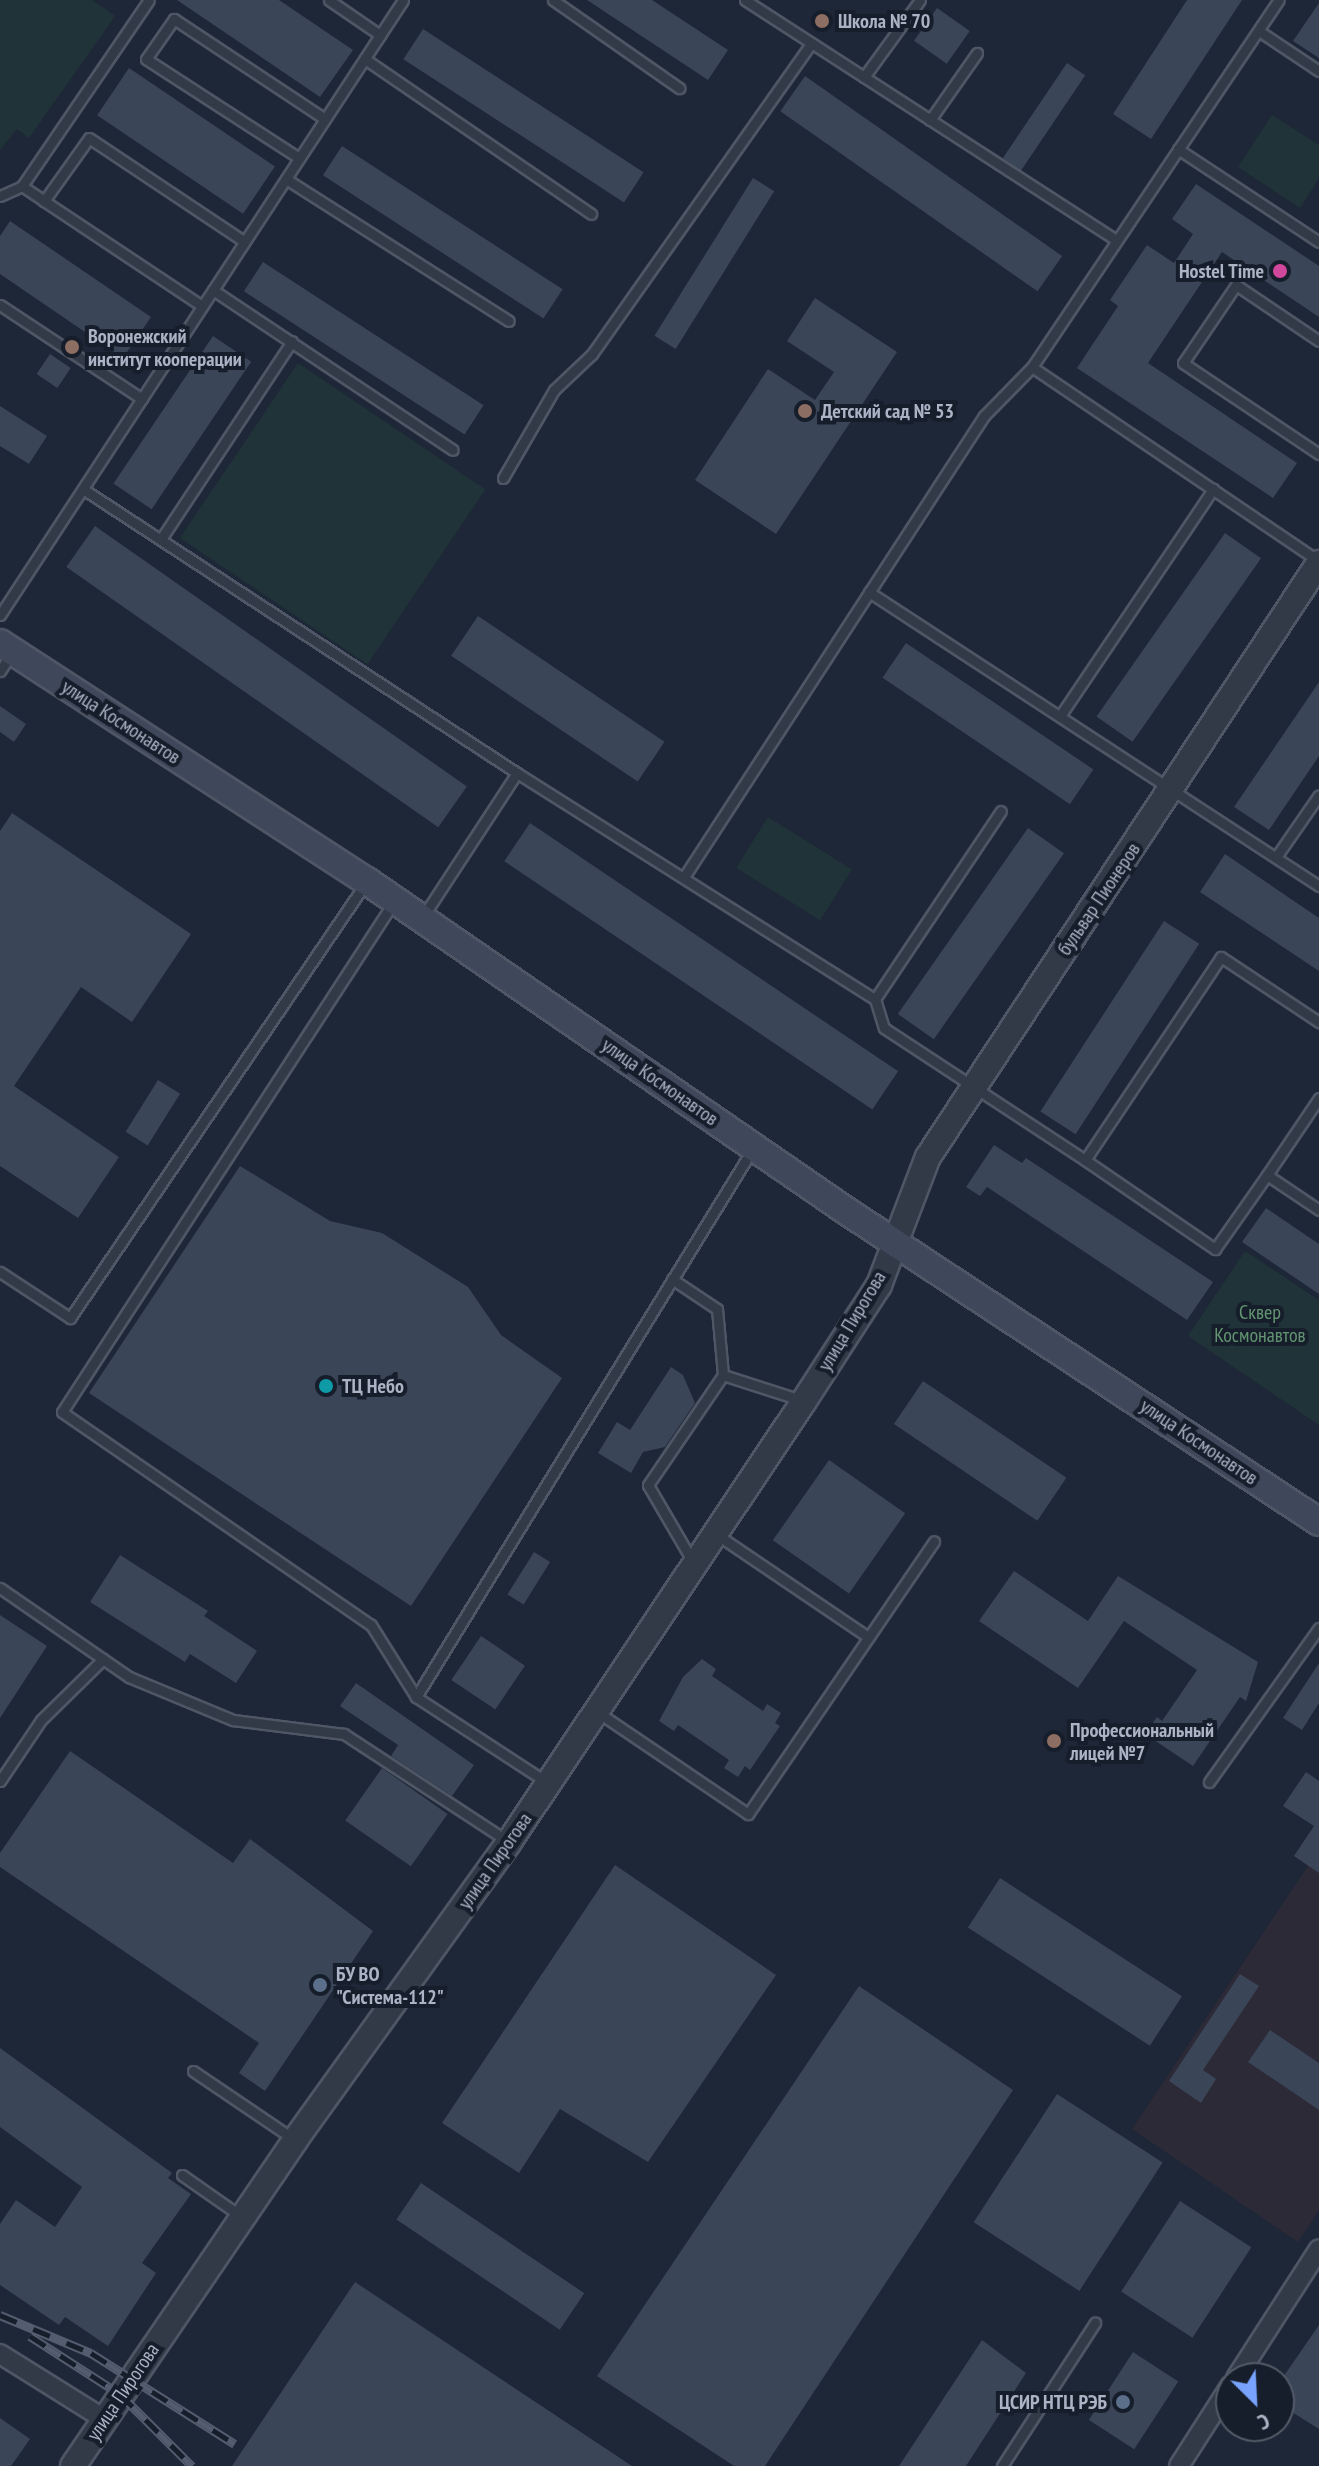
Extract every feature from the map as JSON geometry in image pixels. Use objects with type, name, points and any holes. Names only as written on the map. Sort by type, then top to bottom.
[{"type":"main road","name":"улица Космонавтов","points":[[4,655],[367,881],[894,1243],[1319,1522]]},
{"type":"street","name":"бульвар Пионеров","points":[[894,1243],[928,1157],[1319,562]]},
{"type":"street","name":"улица Пирогова","points":[[73,2466],[295,2140],[509,1842],[879,1285],[894,1243]]},
{"type":"street","points":[[1246,2362],[1319,2249]]},
{"type":"street","points":[[0,2354],[104,2419]]},
{"type":"street","points":[[1179,2466],[1215,2410]]},
{"type":"lane","points":[[0,196],[22,186],[149,0]]},
{"type":"lane","points":[[329,0],[380,35]]},
{"type":"lane","points":[[553,0],[679,88]]},
{"type":"lane","points":[[745,0],[1116,240]]},
{"type":"lane","points":[[864,77],[920,0]]},
{"type":"lane","points":[[684,877],[984,416],[1032,367],[1279,0]]},
{"type":"lane","points":[[0,615],[365,59],[398,2]]},
{"type":"lane","points":[[299,158],[146,59],[174,19],[325,119]]},
{"type":"lane","points":[[1259,31],[1319,71]]},
{"type":"lane","points":[[503,478],[554,390],[592,354],[811,43]]},
{"type":"lane","points":[[930,120],[977,53]]},
{"type":"lane","points":[[365,59],[591,214]]},
{"type":"lane","points":[[44,201],[89,138],[245,242]]},
{"type":"lane","points":[[1178,149],[1316,240],[1319,229]]},
{"type":"lane","points":[[286,179],[509,321]]},
{"type":"lane","points":[[22,186],[202,306]]},
{"type":"lane","points":[[1319,341],[1236,285],[1183,363],[1319,454]]},
{"type":"lane","points":[[213,290],[453,450]]},
{"type":"lane","points":[[0,305],[142,399]]},
{"type":"lane","points":[[161,539],[292,341]]},
{"type":"lane","points":[[1032,367],[1319,562]]},
{"type":"lane","points":[[83,489],[517,773],[875,999],[884,1028],[976,1085],[1215,1249],[1319,1098]]},
{"type":"lane","points":[[1060,716],[1213,489]]},
{"type":"lane","points":[[869,592],[1319,886]]},
{"type":"lane","points":[[422,919],[517,773]]},
{"type":"lane","points":[[1276,857],[1319,795]]},
{"type":"lane","points":[[875,999],[1001,811]]},
{"type":"lane","points":[[0,1272],[70,1318],[367,881]]},
{"type":"lane","points":[[395,900],[62,1412],[371,1625],[416,1697],[548,1783]]},
{"type":"lane","points":[[1085,1160],[1221,957],[1319,1022]]},
{"type":"lane","points":[[416,1697],[754,1147]]},
{"type":"lane","points":[[1267,1175],[1319,1210]]},
{"type":"lane","points":[[672,1279],[717,1309],[723,1375],[648,1485],[693,1562]]},
{"type":"lane","points":[[723,1375],[804,1401]]},
{"type":"lane","points":[[713,1532],[868,1637]]},
{"type":"lane","points":[[596,1711],[748,1814],[934,1541]]},
{"type":"lane","points":[[0,1588],[129,1677],[233,1720],[344,1734],[509,1842]]},
{"type":"lane","points":[[1209,1782],[1319,1628]]},
{"type":"lane","points":[[0,1781],[41,1720],[103,1659]]},
{"type":"lane","points":[[193,2071],[295,2140]]},
{"type":"lane","points":[[182,2175],[242,2217]]},
{"type":"lane","points":[[1002,2466],[1095,2323]]},
{"type":"shaded area","points":[[1309,1833],[1319,1839],[1319,2210],[1298,2242],[1132,2129],[1308,1866],[1294,1856]]},
{"type":"green space","points":[[0,0],[92,0],[115,16],[29,138],[17,129],[0,150]]},
{"type":"green space","points":[[1272,115],[1319,145],[1319,178],[1300,208],[1238,167]]},
{"type":"green space","points":[[298,363],[485,489],[367,664],[180,538]]},
{"type":"green space","points":[[768,817],[852,869],[820,920],[736,868]]},
{"type":"green space","name":"Сквер Космонавтов","points":[[1245,1251],[1319,1300],[1319,1425],[1188,1336]]},
{"type":"building","points":[[177,0],[279,0],[353,50],[320,97]]},
{"type":"building","points":[[587,0],[652,0],[728,50],[708,80]]},
{"type":"building","points":[[1187,0],[1242,0],[1151,139],[1113,114]]},
{"type":"building","points":[[1319,3],[1319,58],[1293,41]]},
{"type":"building","points":[[937,8],[970,31],[947,64],[914,41]]},
{"type":"building","points":[[423,29],[644,172],[624,202],[403,59]]},
{"type":"building","points":[[1067,63],[1085,75],[1021,171],[1003,158]]},
{"type":"building","points":[[129,68],[275,166],[243,214],[97,115]]},
{"type":"building","points":[[805,76],[1062,256],[1038,291],[780,111]]},
{"type":"building","points":[[342,146],[563,289],[544,319],[323,175]]},
{"type":"building","points":[[753,178],[774,191],[676,349],[654,336]]},
{"type":"building","points":[[1196,184],[1319,266],[1319,317],[1222,252],[1148,363],[1297,463],[1273,498],[1077,368],[1118,306],[1110,300],[1147,245],[1174,263],[1193,234],[1172,219]]},
{"type":"building","points":[[10,221],[151,317],[123,358],[0,274],[0,236]]},
{"type":"building","points":[[263,262],[484,405],[465,435],[244,291]]},
{"type":"building","points":[[815,298],[897,352],[776,534],[695,480],[768,369],[815,400],[834,372],[787,341]]},
{"type":"building","points":[[213,336],[251,362],[152,509],[113,484]]},
{"type":"building","points":[[50,354],[71,368],[57,388],[37,374]]},
{"type":"building","points":[[0,406],[47,436],[29,464],[0,446]]},
{"type":"building","points":[[95,526],[467,786],[438,827],[66,567]]},
{"type":"building","points":[[1225,533],[1261,558],[1133,742],[1097,716]]},
{"type":"building","points":[[478,616],[665,742],[638,782],[451,656]]},
{"type":"building","points":[[906,643],[1093,769],[1070,804],[883,678]]},
{"type":"building","points":[[1319,682],[1319,756],[1269,830],[1234,807]]},
{"type":"building","points":[[0,706],[26,724],[14,742],[0,732]]},
{"type":"building","points":[[12,813],[191,934],[132,1022],[81,987],[14,1086],[119,1157],[78,1218],[0,1166],[0,831]]},
{"type":"building","points":[[530,823],[898,1071],[872,1109],[504,861]]},
{"type":"building","points":[[1028,828],[1064,853],[934,1039],[898,1014]]},
{"type":"building","points":[[1225,854],[1319,918],[1319,971],[1200,892]]},
{"type":"building","points":[[1164,921],[1199,944],[1076,1134],[1040,1111]]},
{"type":"building","points":[[158,1080],[180,1094],[148,1146],[126,1132]]},
{"type":"building","points":[[994,1145],[1022,1163],[1026,1158],[1213,1282],[1187,1320],[987,1187],[980,1196],[966,1187]]},
{"type":"building","name":"ТЦ Небо","points":[[240,1166],[330,1221],[382,1233],[468,1287],[501,1335],[562,1378],[411,1606],[89,1393]]},
{"type":"building","points":[[1266,1208],[1319,1244],[1319,1294],[1242,1242]]},
{"type":"building","points":[[671,1367],[683,1375],[695,1403],[665,1447],[643,1452],[631,1473],[598,1453],[617,1422],[630,1430]]},
{"type":"building","points":[[923,1381],[1066,1478],[1037,1521],[894,1424]]},
{"type":"building","points":[[829,1460],[905,1513],[849,1594],[773,1540]]},
{"type":"building","points":[[534,1552],[550,1562],[524,1604],[508,1594]]},
{"type":"building","points":[[120,1555],[208,1611],[204,1616],[257,1651],[236,1683],[190,1654],[185,1662],[90,1602]]},
{"type":"building","points":[[1014,1571],[1088,1621],[1118,1576],[1258,1662],[1246,1701],[1240,1697],[1193,1766],[1145,1734],[1157,1717],[1162,1721],[1197,1670],[1124,1621],[1078,1688],[979,1621]]},
{"type":"building","points":[[0,1615],[47,1646],[0,1718]]},
{"type":"building","points":[[481,1636],[525,1666],[495,1710],[451,1680]]},
{"type":"building","points":[[702,1659],[716,1669],[712,1676],[763,1711],[767,1704],[781,1713],[775,1723],[780,1726],[750,1770],[745,1766],[738,1777],[724,1768],[729,1760],[678,1725],[674,1731],[659,1721],[683,1677]]},
{"type":"building","points":[[1319,1663],[1319,1703],[1302,1730],[1283,1718]]},
{"type":"building","points":[[356,1683],[474,1765],[452,1796],[391,1756],[398,1745],[340,1706]]},
{"type":"building","points":[[70,1751],[233,1863],[250,1839],[373,1931],[265,2091],[239,2073],[259,2043],[0,1867],[0,1853]]},
{"type":"building","points":[[382,1768],[448,1814],[411,1866],[345,1820]]},
{"type":"building","points":[[1306,1772],[1319,1781],[1319,1873],[1294,1856],[1314,1826],[1283,1806]]},
{"type":"building","points":[[615,1865],[776,1975],[648,2162],[560,2109],[519,2173],[442,2123]]},
{"type":"building","points":[[1000,1878],[1182,1996],[1150,2046],[968,1927]]},
{"type":"building","points":[[1240,1974],[1259,1986],[1203,2070],[1216,2079],[1201,2103],[1169,2081]]},
{"type":"building","points":[[859,1986],[1013,2090],[765,2466],[734,2466],[597,2376]]},
{"type":"building","points":[[1270,2030],[1319,2063],[1319,2110],[1248,2062]]},
{"type":"building","points":[[0,2048],[172,2173],[168,2178],[191,2194],[142,2263],[156,2273],[108,2346],[65,2317],[59,2325],[0,2285],[0,2224],[16,2200],[55,2227],[82,2187],[0,2127]]},
{"type":"building","points":[[1057,2094],[1163,2163],[1079,2291],[974,2222]]},
{"type":"building","points":[[421,2183],[584,2293],[560,2330],[396,2219]]},
{"type":"building","points":[[1180,2201],[1251,2247],[1192,2338],[1121,2292]]},
{"type":"building","points":[[355,2282],[632,2466],[232,2466]]},
{"type":"building","points":[[1319,2325],[1319,2429],[1295,2414],[1293,2362]]},
{"type":"building","points":[[982,2340],[1026,2373],[966,2466],[899,2466]]},
{"type":"building","points":[[1133,2352],[1178,2381],[1134,2449],[1089,2420]]},
{"type":"building","points":[[0,2418],[30,2439],[11,2466],[0,2466]]},
{"type":"railway","points":[[0,2315],[91,2353],[235,2444]]},
{"type":"railway","points":[[30,2336],[120,2394],[192,2466]]},
{"type":"place","name":"Школа № 70","points":[[822,21]]},
{"type":"place","name":"Hostel Time","points":[[1280,271]]},
{"type":"place","name":"Воронежский институт кооперации","points":[[72,347]]},
{"type":"place","name":"Детский сад № 53","points":[[805,411]]},
{"type":"place","name":"ТЦ Небо","points":[[326,1386]]},
{"type":"place","name":"Профессиональный лицей №7","points":[[1054,1741]]},
{"type":"place","name":"БУ ВО \"Система-112\"","points":[[320,1985]]},
{"type":"place","name":"ЦСИР НТЦ РЭБ","points":[[1123,2402]]}]
